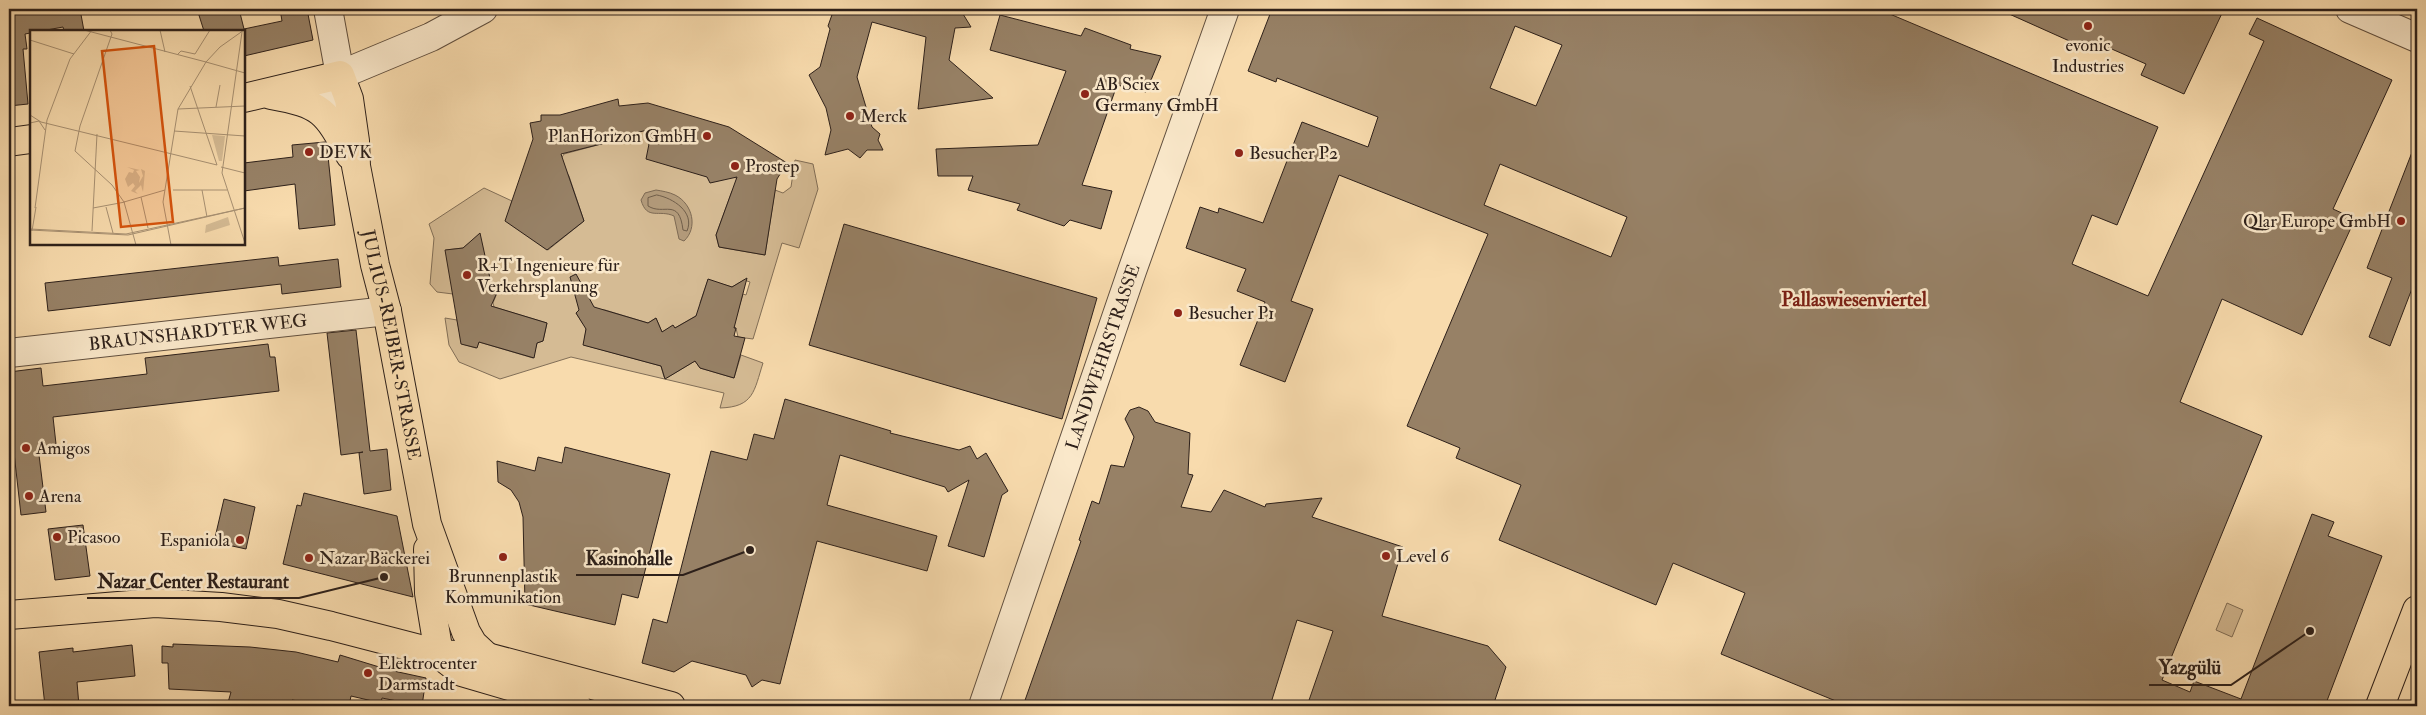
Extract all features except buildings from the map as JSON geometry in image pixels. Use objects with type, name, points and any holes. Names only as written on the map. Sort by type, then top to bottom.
[{"type":"main road","points":[[254,96],[340,75]]},
{"type":"main road","name":"JULIUS-REIBER-STRASSE","points":[[340,75],[349,99],[356,166],[375,265],[387,311],[427,524],[430,593],[439,654]]},
{"type":"main road","name":"JULIUS-REIBER-STRASSE","points":[[254,96],[304,101],[330,118],[356,166]]},
{"type":"main road","points":[[9,142],[30,139]]},
{"type":"main road","name":"JULIUS-REIBER-STRASSE","points":[[427,524],[466,632],[474,644],[487,657]]},
{"type":"main road","points":[[9,615],[155,603],[221,607],[278,614],[439,654],[487,657],[671,706]]},
{"type":"main road","points":[[2380,706],[2417,610]]},
{"type":"main road","points":[[439,654],[462,672],[577,706]]},
{"type":"street","name":"JULIUS-REIBER-STRASSE","points":[[328,9],[340,75]]},
{"type":"street","points":[[330,118],[330,96],[340,75],[431,37],[483,9]]},
{"type":"street","name":"LANDWEHRSTRASSE","points":[[983,706],[1132,271],[1225,9]]},
{"type":"street","points":[[2350,9],[2417,38]]},
{"type":"street","name":"BRAUNSHARDTER WEG","points":[[9,353],[387,311]]},
{"type":"shaded area","points":[[646,129],[649,145],[739,179],[739,191],[732,191],[716,235],[719,247],[765,255],[775,190],[783,193],[791,187],[795,160],[813,164],[818,189],[799,248],[782,243],[753,339],[738,337],[736,328],[733,327],[743,294],[746,295],[750,282],[744,280],[732,287],[708,280],[700,303],[706,310],[675,328],[673,326],[662,332],[656,318],[648,323],[605,310],[579,310],[576,313],[583,324],[587,321],[584,345],[661,366],[664,377],[668,377],[695,361],[700,368],[734,378],[741,355],[763,363],[751,396],[740,404],[720,408],[724,393],[571,357],[500,379],[459,362],[449,345],[445,318],[457,320],[462,344],[476,348],[479,342],[533,358],[537,343],[543,341],[547,323],[494,307],[493,303],[499,288],[491,283],[479,235],[463,248],[446,250],[453,294],[437,292],[430,284],[434,238],[429,224],[484,188],[512,201],[506,221],[548,250],[584,221],[569,176],[559,162],[564,154]]},
{"type":"shaded area","points":[[2227,603],[2243,610],[2232,637],[2216,630]]},
{"type":"water","points":[[656,190],[675,195],[686,204],[692,223],[691,230],[684,241],[679,239],[674,216],[650,212],[644,206],[641,200],[645,193]]},
{"type":"place","name":"evonic Industries","points":[[2088,26]]},
{"type":"place","name":"AB Sciex Germany GmbH","points":[[1085,94]]},
{"type":"place","name":"Merck","points":[[850,116]]},
{"type":"place","name":"PlanHorizon GmbH","points":[[707,136]]},
{"type":"place","name":"DEVK","points":[[309,152]]},
{"type":"place","name":"Besucher P2","points":[[1239,153]]},
{"type":"place","name":"Prostep","points":[[735,166]]},
{"type":"place","name":"Qlar Europe GmbH","points":[[2401,221]]},
{"type":"place","name":"R+T Ingenieure für Verkehrsplanung","points":[[467,275]]},
{"type":"place","name":"Besucher P1","points":[[1178,313]]},
{"type":"place","name":"Amigos","points":[[26,448]]},
{"type":"place","name":"Arena","points":[[29,496]]},
{"type":"place","name":"Picasoo","points":[[57,537]]},
{"type":"place","name":"Espaniola","points":[[240,540]]},
{"type":"place","name":"Kasinohalle","points":[[750,550]]},
{"type":"place","name":"Level 6","points":[[1386,556]]},
{"type":"place","name":"Brunnenplastik Kommunikation","points":[[503,557]]},
{"type":"place","name":"Nazar Bäckerei","points":[[309,558]]},
{"type":"place","name":"Nazar Center Restaurant","points":[[384,577]]},
{"type":"place","name":"Yazgülü","points":[[2310,631]]},
{"type":"place","name":"Elektrocenter Darmstadt","points":[[368,673]]},
{"type":"district","name":"Pallaswiesenviertel","points":[[1854,299]]}]
